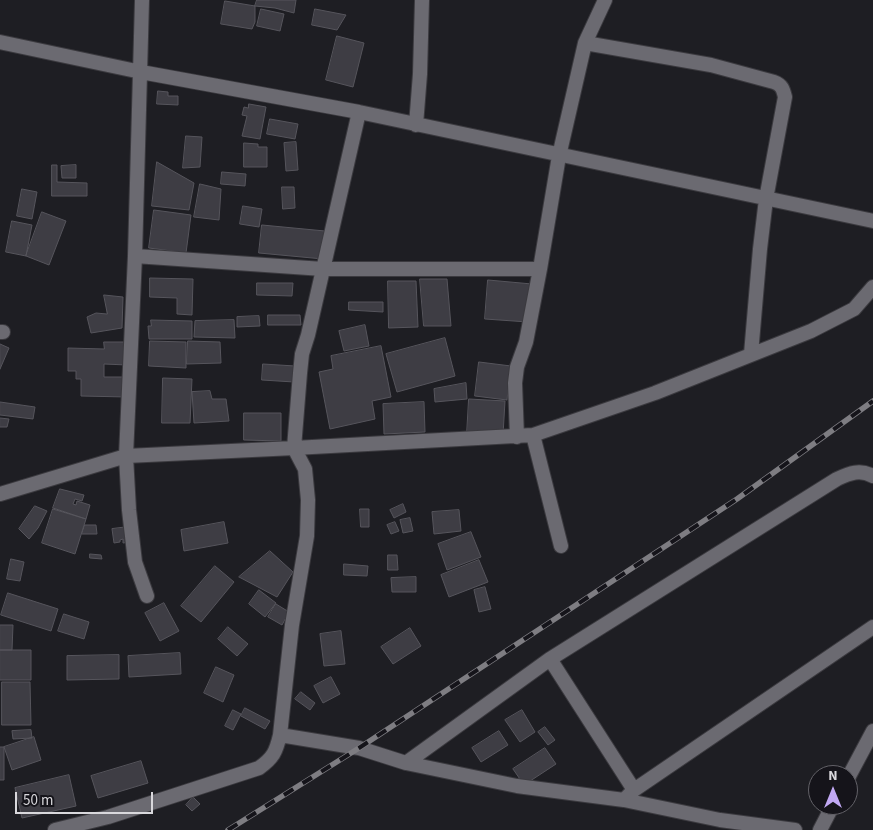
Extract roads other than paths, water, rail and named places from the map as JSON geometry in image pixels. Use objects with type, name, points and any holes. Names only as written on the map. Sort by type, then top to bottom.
[{"type":"street","points":[[142,0],[135,256],[126,456],[129,510],[135,562],[147,596]]},
{"type":"street","points":[[416,125],[420,74],[422,0]]},
{"type":"street","points":[[517,437],[515,383],[517,367],[526,342],[559,156],[585,43],[605,0]]},
{"type":"street","points":[[0,42],[141,72],[359,112],[559,156],[873,221]]},
{"type":"street","points":[[585,43],[711,65],[781,85],[785,97],[766,199],[751,354]]},
{"type":"street","points":[[55,830],[108,817],[259,768],[269,761],[276,752],[280,735],[292,625],[307,536],[308,500],[306,469],[294,448],[302,354],[324,270],[359,112]]},
{"type":"street","points":[[135,256],[324,270],[540,270]]},
{"type":"street","points":[[0,494],[126,456],[533,436],[655,393],[811,331],[854,308],[873,286]]},
{"type":"street","points":[[533,436],[561,546]]},
{"type":"street","points":[[406,763],[550,659],[837,479],[864,471],[873,476]]},
{"type":"street","points":[[629,795],[873,627]]},
{"type":"street","points":[[550,659],[629,795]]},
{"type":"street","points":[[855,765],[873,731]]},
{"type":"street","points":[[280,735],[359,748],[406,763],[517,786],[629,795],[720,820],[795,830]]},
{"type":"street","points":[[820,830],[828,815]]},
{"type":"railway","points":[[228,830],[359,748],[737,499],[873,401]]}]
